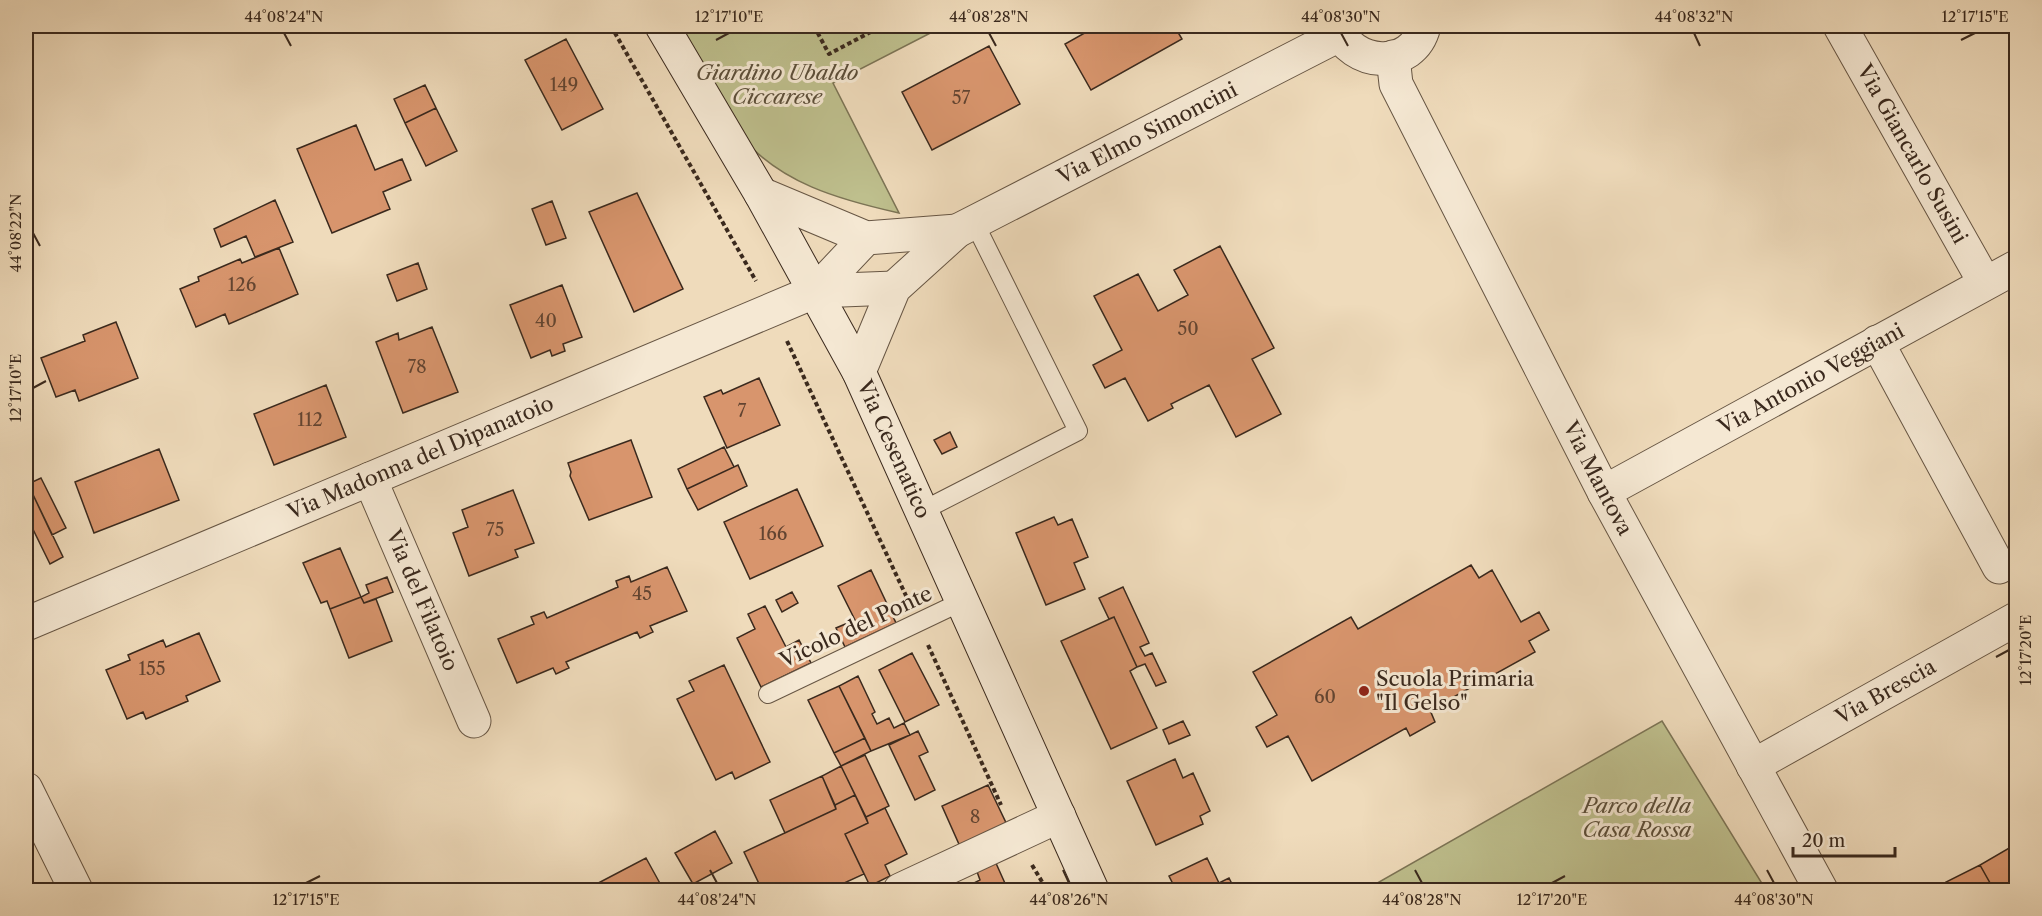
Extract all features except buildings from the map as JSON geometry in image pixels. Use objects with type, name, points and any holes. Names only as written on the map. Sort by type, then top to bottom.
[{"type":"street","name":"Via Cesenatico","points":[[663,26],[761,194],[860,372],[1092,891]]},
{"type":"street","points":[[1337,30],[1349,48],[1362,56],[1378,59],[1393,57],[1416,42],[1424,26]]},
{"type":"street","name":"Via Giancarlo Susini","points":[[1840,26],[1985,283]]},
{"type":"street","name":"Via Elmo Simoncini","points":[[860,372],[894,288],[965,227],[1337,30]]},
{"type":"street","name":"Via Mantova","points":[[1393,57],[1396,84],[1604,492],[1821,891]]},
{"type":"street","name":"Via Elmo Simoncini","points":[[761,194],[866,238],[965,227]]},
{"type":"street","points":[[816,291],[866,238]]},
{"type":"street","name":"Via Antonio Veggiani","points":[[1604,492],[2016,267]]},
{"type":"street","points":[[816,291],[894,288]]},
{"type":"street","name":"Via Madonna del Dipanatoio","points":[[26,624],[816,291]]},
{"type":"street","points":[[1876,342],[1999,567]]},
{"type":"street","name":"Via del Filatoio","points":[[370,479],[474,721]]},
{"type":"street","name":"Via Brescia","points":[[1753,766],[2016,619]]},
{"type":"street","points":[[26,789],[76,891]]},
{"type":"street","points":[[900,891],[1059,816]]},
{"type":"lane","points":[[922,511],[1078,431],[965,227]]},
{"type":"lane","name":"Vicolo del Ponte","points":[[768,694],[963,602]]},
{"type":"path","points":[[611,26],[772,310],[918,622],[1015,837],[1047,891]]},
{"type":"path","points":[[814,26],[829,54],[882,26]]},
{"type":"green space","name":"Giardino Ubaldo Ciccarese","points":[[678,26],[944,26],[833,83],[899,213],[855,202],[812,187],[772,165],[754,150],[739,133],[723,108]]},
{"type":"green space","name":"Parco della Casa Rossa","points":[[1662,721],[1766,890],[1365,890]]},
{"type":"place","name":"Scuola Primaria \"Il Gelso\"","points":[[1364,691]]}]
